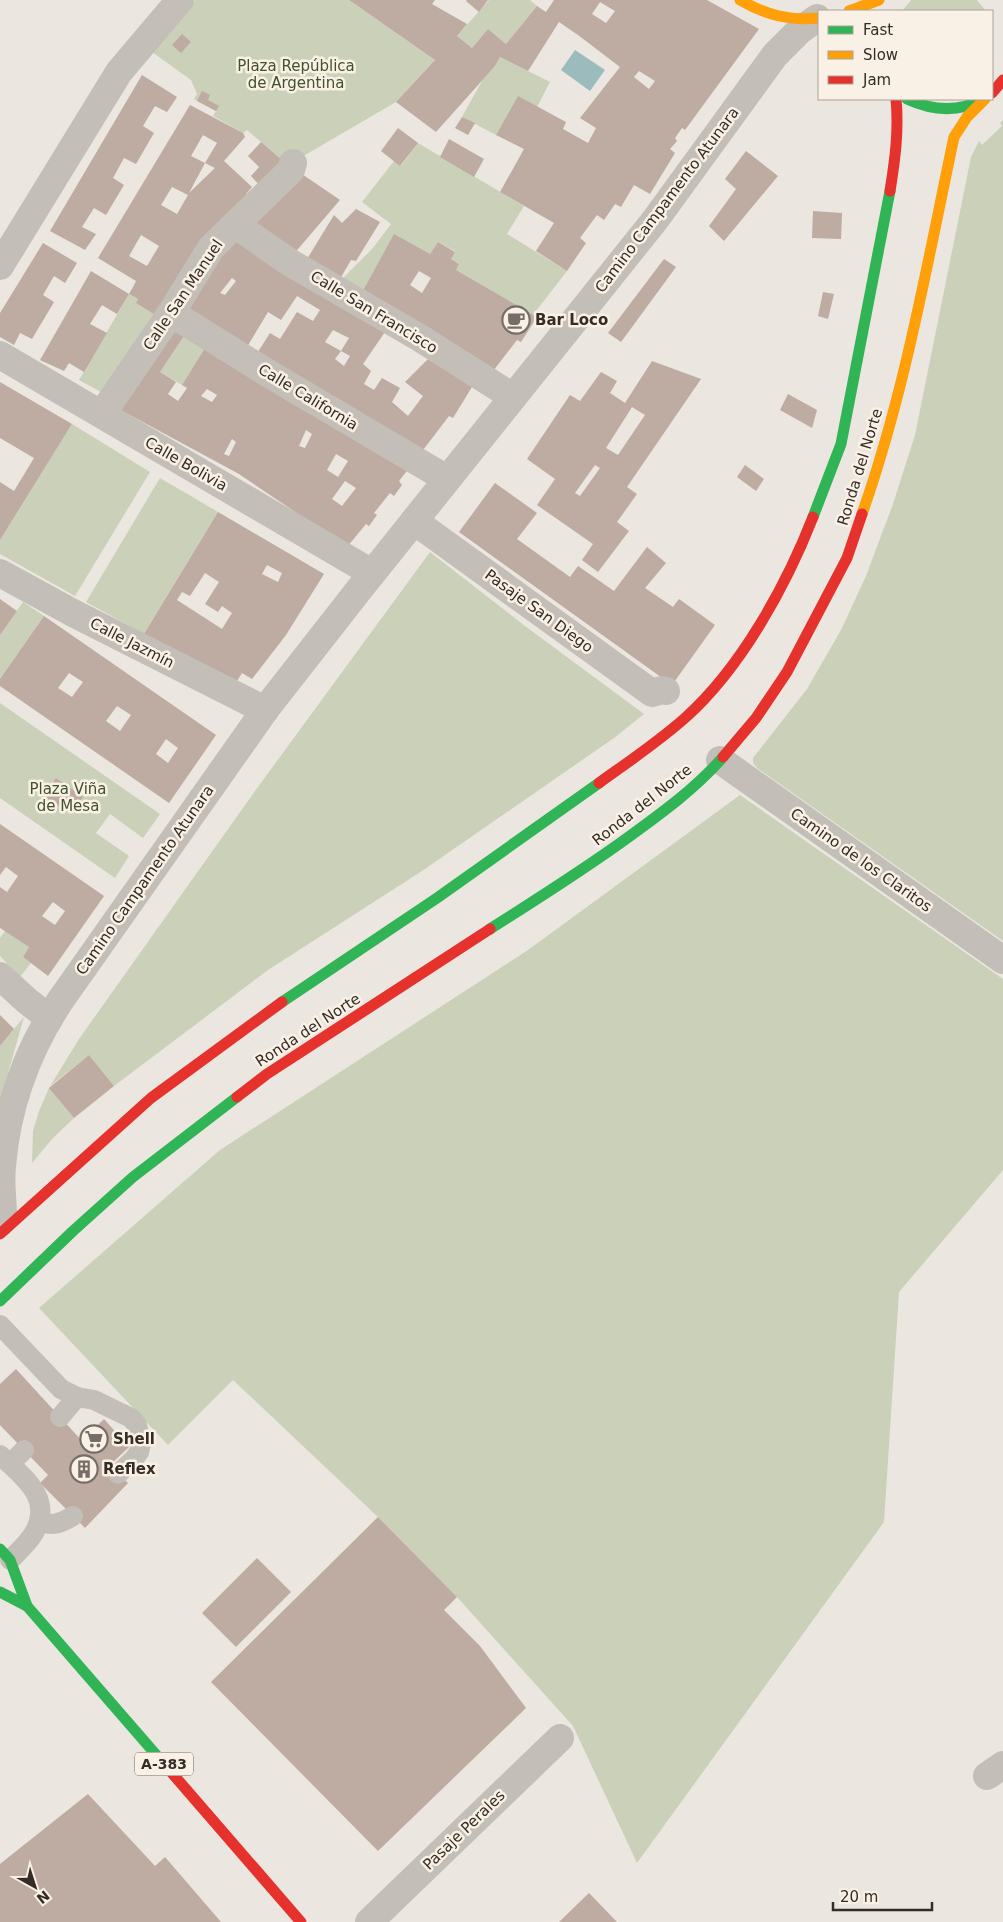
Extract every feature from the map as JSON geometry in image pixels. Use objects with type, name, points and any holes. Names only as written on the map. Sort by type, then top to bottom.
[{"type":"main road","points":[[740,0],[765,15],[818,26]]},
{"type":"main road","points":[[853,10],[879,0]]},
{"type":"main road","name":"Ronda del Norte","points":[[993,91],[1003,80]]},
{"type":"main road","name":"Ronda del Norte","points":[[0,1234],[151,1098],[288,997],[438,898],[623,766],[685,718],[736,660],[772,603],[799,552],[841,444],[887,214],[898,133],[896,100]]},
{"type":"main road","name":"Ronda del Norte","points":[[909,100],[921,106],[951,110],[966,107],[979,100]]},
{"type":"main road","name":"Ronda del Norte","points":[[0,1301],[133,1177],[267,1074],[591,864],[658,816],[692,788],[720,760],[756,718],[787,672],[847,558],[880,463],[907,360],[954,137],[966,117],[984,100]]},
{"type":"main road","name":"A-383","points":[[5,1554],[27,1606],[301,1922]]},
{"type":"main road","name":"A-383","points":[[0,1592],[27,1606]]},
{"type":"street","points":[[0,266],[115,78],[131,56],[180,0]]},
{"type":"street","name":"Camino Campamento Atunara","points":[[0,1223],[3,1216],[1,1188],[6,1133],[16,1090],[26,1062],[49,1018],[142,882],[266,710],[372,573],[655,220],[782,46],[818,26]]},
{"type":"street","name":"Calle San Manuel","points":[[102,414],[171,313],[211,248],[291,170],[293,163]]},
{"type":"street","name":"Calle San Francisco","points":[[236,225],[290,262],[420,338],[513,397]]},
{"type":"street","name":"Calle California","points":[[171,313],[266,372],[447,479]]},
{"type":"street","name":"Calle Bolivia","points":[[0,355],[372,573]]},
{"type":"street","name":"Pasaje San Diego","points":[[414,521],[677,703],[678,723]]},
{"type":"street","name":"Calle Jazmín","points":[[0,573],[73,613],[266,710]]},
{"type":"street","name":"Camino de los Claritos","points":[[720,760],[1003,960]]},
{"type":"street","points":[[0,976],[49,1018]]},
{"type":"street","name":"Pasaje Perales","points":[[369,1922],[560,1738]]},
{"type":"lane","points":[[0,1325],[61,1389],[76,1397],[94,1400],[131,1418],[137,1425],[141,1443],[139,1452],[134,1460],[118,1474]]},
{"type":"lane","points":[[60,1417],[76,1397]]},
{"type":"lane","points":[[5,1554],[33,1535],[41,1512],[39,1500],[34,1490],[5,1460],[24,1450]]},
{"type":"lane","points":[[39,1521],[55,1525],[73,1516]]},
{"type":"green space","name":"Plaza República de Argentina","points":[[195,0],[349,0],[435,60],[396,102],[288,165],[247,130],[243,133],[213,116],[216,111],[194,99],[197,94],[191,80],[152,52]]},
{"type":"green space","points":[[489,0],[530,0],[537,6],[506,44],[488,29],[472,48],[457,36]]},
{"type":"green space","points":[[911,0],[977,0],[985,10],[903,10]]},
{"type":"green space","points":[[500,57],[550,82],[537,107],[518,97],[496,135],[462,117],[483,79],[495,66]]},
{"type":"green space","points":[[1003,120],[1003,941],[757,768],[753,763],[753,758],[807,689],[841,630],[866,576],[893,504],[915,435],[971,157],[979,141],[982,145],[1002,126],[1000,123]]},
{"type":"green space","points":[[418,143],[524,206],[507,234],[567,271],[533,315],[456,270],[459,264],[451,259],[455,251],[438,242],[430,254],[394,235],[360,296],[337,284],[373,248],[391,224],[362,202],[394,161],[401,166]]},
{"type":"green space","points":[[129,294],[138,299],[136,303],[160,318],[108,396],[79,380]]},
{"type":"green space","points":[[188,330],[208,343],[182,385],[160,372]]},
{"type":"green space","points":[[72,424],[150,472],[75,596],[0,554],[0,540]]},
{"type":"green space","points":[[160,478],[218,512],[144,634],[86,602]]},
{"type":"green space","points":[[430,552],[525,626],[644,714],[614,738],[422,871],[268,970],[114,1086],[89,1055],[50,1086],[79,1039],[255,791]]},
{"type":"green space","points":[[23,602],[44,616],[0,679],[0,635]]},
{"type":"green space","name":"Plaza Viña de Mesa","points":[[0,703],[160,814],[143,838],[110,814],[96,833],[129,856],[115,878],[0,798]]},
{"type":"green space","points":[[740,795],[1003,979],[1003,1170],[899,1292],[884,1522],[637,1863],[573,1726],[457,1597],[378,1517],[233,1380],[168,1445],[39,1308],[220,1150],[528,950]]},
{"type":"green space","points":[[5,931],[29,947],[23,957],[31,963],[20,977],[0,956],[0,938]]},
{"type":"green space","points":[[24,1017],[0,1101],[0,1046]]},
{"type":"green space","points":[[49,1087],[74,1118],[53,1138],[32,1163],[33,1131]]},
{"type":"water","points":[[575,50],[605,70],[590,91],[561,70]]},
{"type":"building","points":[[349,0],[435,0],[432,4],[467,24],[457,36],[472,48],[488,29],[506,44],[537,6],[546,12],[554,0],[707,0],[759,29],[685,130],[682,128],[675,138],[677,141],[670,149],[675,153],[650,194],[634,185],[621,207],[615,204],[604,220],[597,215],[580,238],[586,243],[567,271],[536,251],[554,223],[500,192],[524,149],[496,135],[518,96],[566,122],[563,129],[588,143],[596,128],[580,118],[620,67],[559,22],[528,71],[500,57],[495,66],[436,132],[396,102],[435,60]],"holes":[[[600,2],[615,11],[606,23],[592,14]],[[639,71],[655,81],[649,89],[634,77]]]},
{"type":"building","points":[[467,0],[488,0],[479,12]]},
{"type":"building","points":[[182,34],[191,42],[181,53],[172,45]]},
{"type":"building","points":[[142,75],[177,97],[167,112],[155,106],[143,126],[154,133],[136,164],[124,158],[113,178],[124,185],[106,215],[94,208],[82,227],[96,234],[85,250],[50,231]]},
{"type":"building","points":[[202,91],[210,95],[208,100],[219,106],[216,111],[197,101]]},
{"type":"building","points":[[190,105],[243,133],[245,137],[224,161],[252,187],[246,194],[251,200],[160,318],[136,303],[138,299],[129,294],[136,281],[98,258]],"holes":[[[203,135],[217,143],[205,163],[191,156]],[[205,163],[215,168],[189,193]],[[172,187],[188,195],[177,214],[161,205]],[[141,235],[159,246],[147,266],[129,256]]]},
{"type":"building","points":[[462,117],[475,123],[468,135],[455,128]]},
{"type":"building","points":[[398,128],[418,143],[400,166],[381,151]]},
{"type":"building","points":[[449,139],[484,159],[474,177],[440,157]]},
{"type":"building","points":[[261,142],[288,165],[263,189],[251,176],[259,167],[248,156]]},
{"type":"building","points":[[746,151],[778,176],[724,241],[709,226],[736,189],[725,179]]},
{"type":"building","points":[[296,170],[340,200],[292,256],[244,225]]},
{"type":"building","points":[[356,209],[380,222],[356,261],[351,260],[337,284],[304,264],[334,215],[342,223]]},
{"type":"building","points":[[813,211],[842,213],[841,239],[812,238]]},
{"type":"building","points":[[237,233],[387,329],[363,364],[371,371],[364,384],[374,390],[382,378],[400,388],[392,402],[408,416],[423,396],[405,382],[432,355],[475,382],[453,418],[449,416],[420,454],[254,358],[270,333],[280,339],[297,312],[313,321],[320,310],[297,296],[281,320],[268,312],[244,352],[178,312],[224,254]],"holes":[[[232,278],[236,281],[225,295],[220,293]],[[333,330],[349,338],[341,351],[325,342]],[[341,351],[350,356],[344,366],[335,359]]]},
{"type":"building","points":[[394,234],[430,254],[438,242],[455,252],[451,259],[459,264],[456,270],[537,317],[521,342],[517,340],[490,375],[360,296]],"holes":[[[419,271],[431,278],[422,293],[410,285]]]},
{"type":"building","points":[[43,243],[77,263],[65,283],[54,276],[43,295],[54,302],[32,339],[20,333],[14,345],[0,337],[0,313]]},
{"type":"building","points":[[664,259],[676,267],[621,342],[608,333]]},
{"type":"building","points":[[91,271],[129,294],[117,314],[102,305],[90,324],[107,333],[84,372],[69,363],[64,371],[40,360]]},
{"type":"building","points":[[823,292],[834,294],[828,319],[818,316]]},
{"type":"building","points":[[173,321],[188,330],[160,372],[176,382],[168,394],[178,401],[187,388],[182,385],[208,343],[410,467],[399,481],[402,485],[394,496],[390,493],[374,513],[377,515],[369,526],[366,524],[347,547],[239,474],[115,407]],"holes":[[[207,389],[217,395],[212,402],[201,396]],[[306,430],[312,434],[305,448],[299,446]],[[232,439],[236,442],[229,456],[224,454]],[[336,454],[348,461],[338,477],[327,470]],[[345,481],[356,488],[342,506],[332,499]]]},
{"type":"building","points":[[652,361],[701,379],[627,487],[637,494],[617,522],[629,531],[598,572],[582,560],[593,544],[537,505],[555,479],[527,459],[570,395],[580,401],[601,372],[617,381],[610,393],[625,403]],"holes":[[[632,407],[645,415],[618,455],[606,448]],[[595,465],[600,468],[580,496],[575,493]]]},
{"type":"building","points":[[0,382],[72,424],[0,540],[0,482],[14,491],[34,458],[0,438]]},
{"type":"building","points":[[788,394],[817,410],[812,428],[780,410]]},
{"type":"building","points":[[745,465],[764,479],[756,491],[737,477]]},
{"type":"building","points":[[495,483],[537,513],[517,539],[570,577],[578,566],[614,591],[647,547],[666,563],[645,588],[673,607],[679,599],[715,625],[672,685],[459,532]]},
{"type":"building","points":[[218,512],[324,574],[286,635],[252,679],[242,673],[237,681],[144,634]],"holes":[[[267,565],[282,573],[278,582],[262,574]],[[205,573],[219,582],[205,604],[218,612],[222,606],[232,613],[222,629],[177,600],[182,592],[190,596]]]},
{"type":"building","points":[[0,599],[17,611],[0,635]]},
{"type":"building","points":[[44,616],[216,735],[169,803],[0,686],[0,679]],"holes":[[[69,673],[83,682],[72,697],[58,688]],[[117,706],[131,715],[120,731],[106,721]],[[166,739],[178,748],[168,763],[156,754]]]},
{"type":"building","points":[[56,778],[83,797],[71,814],[44,796]]},
{"type":"building","points":[[0,824],[104,896],[48,976],[23,957],[29,947],[0,928],[0,887],[7,892],[18,876],[6,867],[0,875]],"holes":[[[53,902],[65,911],[55,925],[42,916]]]},
{"type":"building","points":[[0,1015],[14,1029],[0,1046]]},
{"type":"building","points":[[89,1055],[114,1086],[74,1118],[49,1088]]},
{"type":"building","points":[[16,1369],[82,1441],[104,1419],[129,1447],[110,1465],[128,1483],[85,1528],[40,1483],[48,1475],[0,1425],[0,1384]]},
{"type":"building","points":[[378,1517],[457,1597],[444,1610],[480,1646],[526,1708],[378,1851],[211,1682]]},
{"type":"building","points":[[257,1558],[291,1592],[236,1647],[202,1613]]},
{"type":"building","points":[[88,1794],[155,1866],[165,1857],[221,1922],[0,1922],[0,1864]]},
{"type":"building","points":[[589,1893],[617,1922],[559,1922]]},
{"type":"traffic: fast","points":[[910,100],[926,106],[945,109],[964,107],[981,100]]},
{"type":"traffic: fast","points":[[813,517],[841,444],[890,191]]},
{"type":"traffic: fast","points":[[490,929],[578,872],[667,809],[723,757]]},
{"type":"traffic: fast","points":[[282,1002],[437,898],[599,783]]},
{"type":"traffic: fast","points":[[0,1301],[133,1177],[237,1097]]},
{"type":"traffic: fast","points":[[0,1549],[10,1560],[27,1606]]},
{"type":"traffic: fast","points":[[0,1592],[27,1606],[165,1765]]},
{"type":"traffic: slow","points":[[740,0],[759,10],[778,16],[798,19],[818,18]]},
{"type":"traffic: slow","points":[[852,10],[879,0]]},
{"type":"traffic: slow","points":[[862,514],[891,421],[903,375],[954,137],[967,117],[984,100]]},
{"type":"traffic: jam","points":[[993,92],[1003,80]]},
{"type":"traffic: jam","points":[[890,191],[896,145],[896,100]]},
{"type":"traffic: jam","points":[[723,757],[756,718],[787,672],[847,558],[862,514]]},
{"type":"traffic: jam","points":[[599,783],[675,727],[705,698],[725,675],[760,625],[789,570],[813,517]]},
{"type":"traffic: jam","points":[[237,1097],[267,1074],[490,929]]},
{"type":"traffic: jam","points":[[0,1234],[151,1098],[282,1002]]},
{"type":"traffic: jam","points":[[165,1765],[301,1922]]},
{"type":"place","name":"Bar Loco","points":[[516,320]]},
{"type":"place","name":"Shell","points":[[94,1439]]},
{"type":"place","name":"Reflex","points":[[84,1469]]}]
